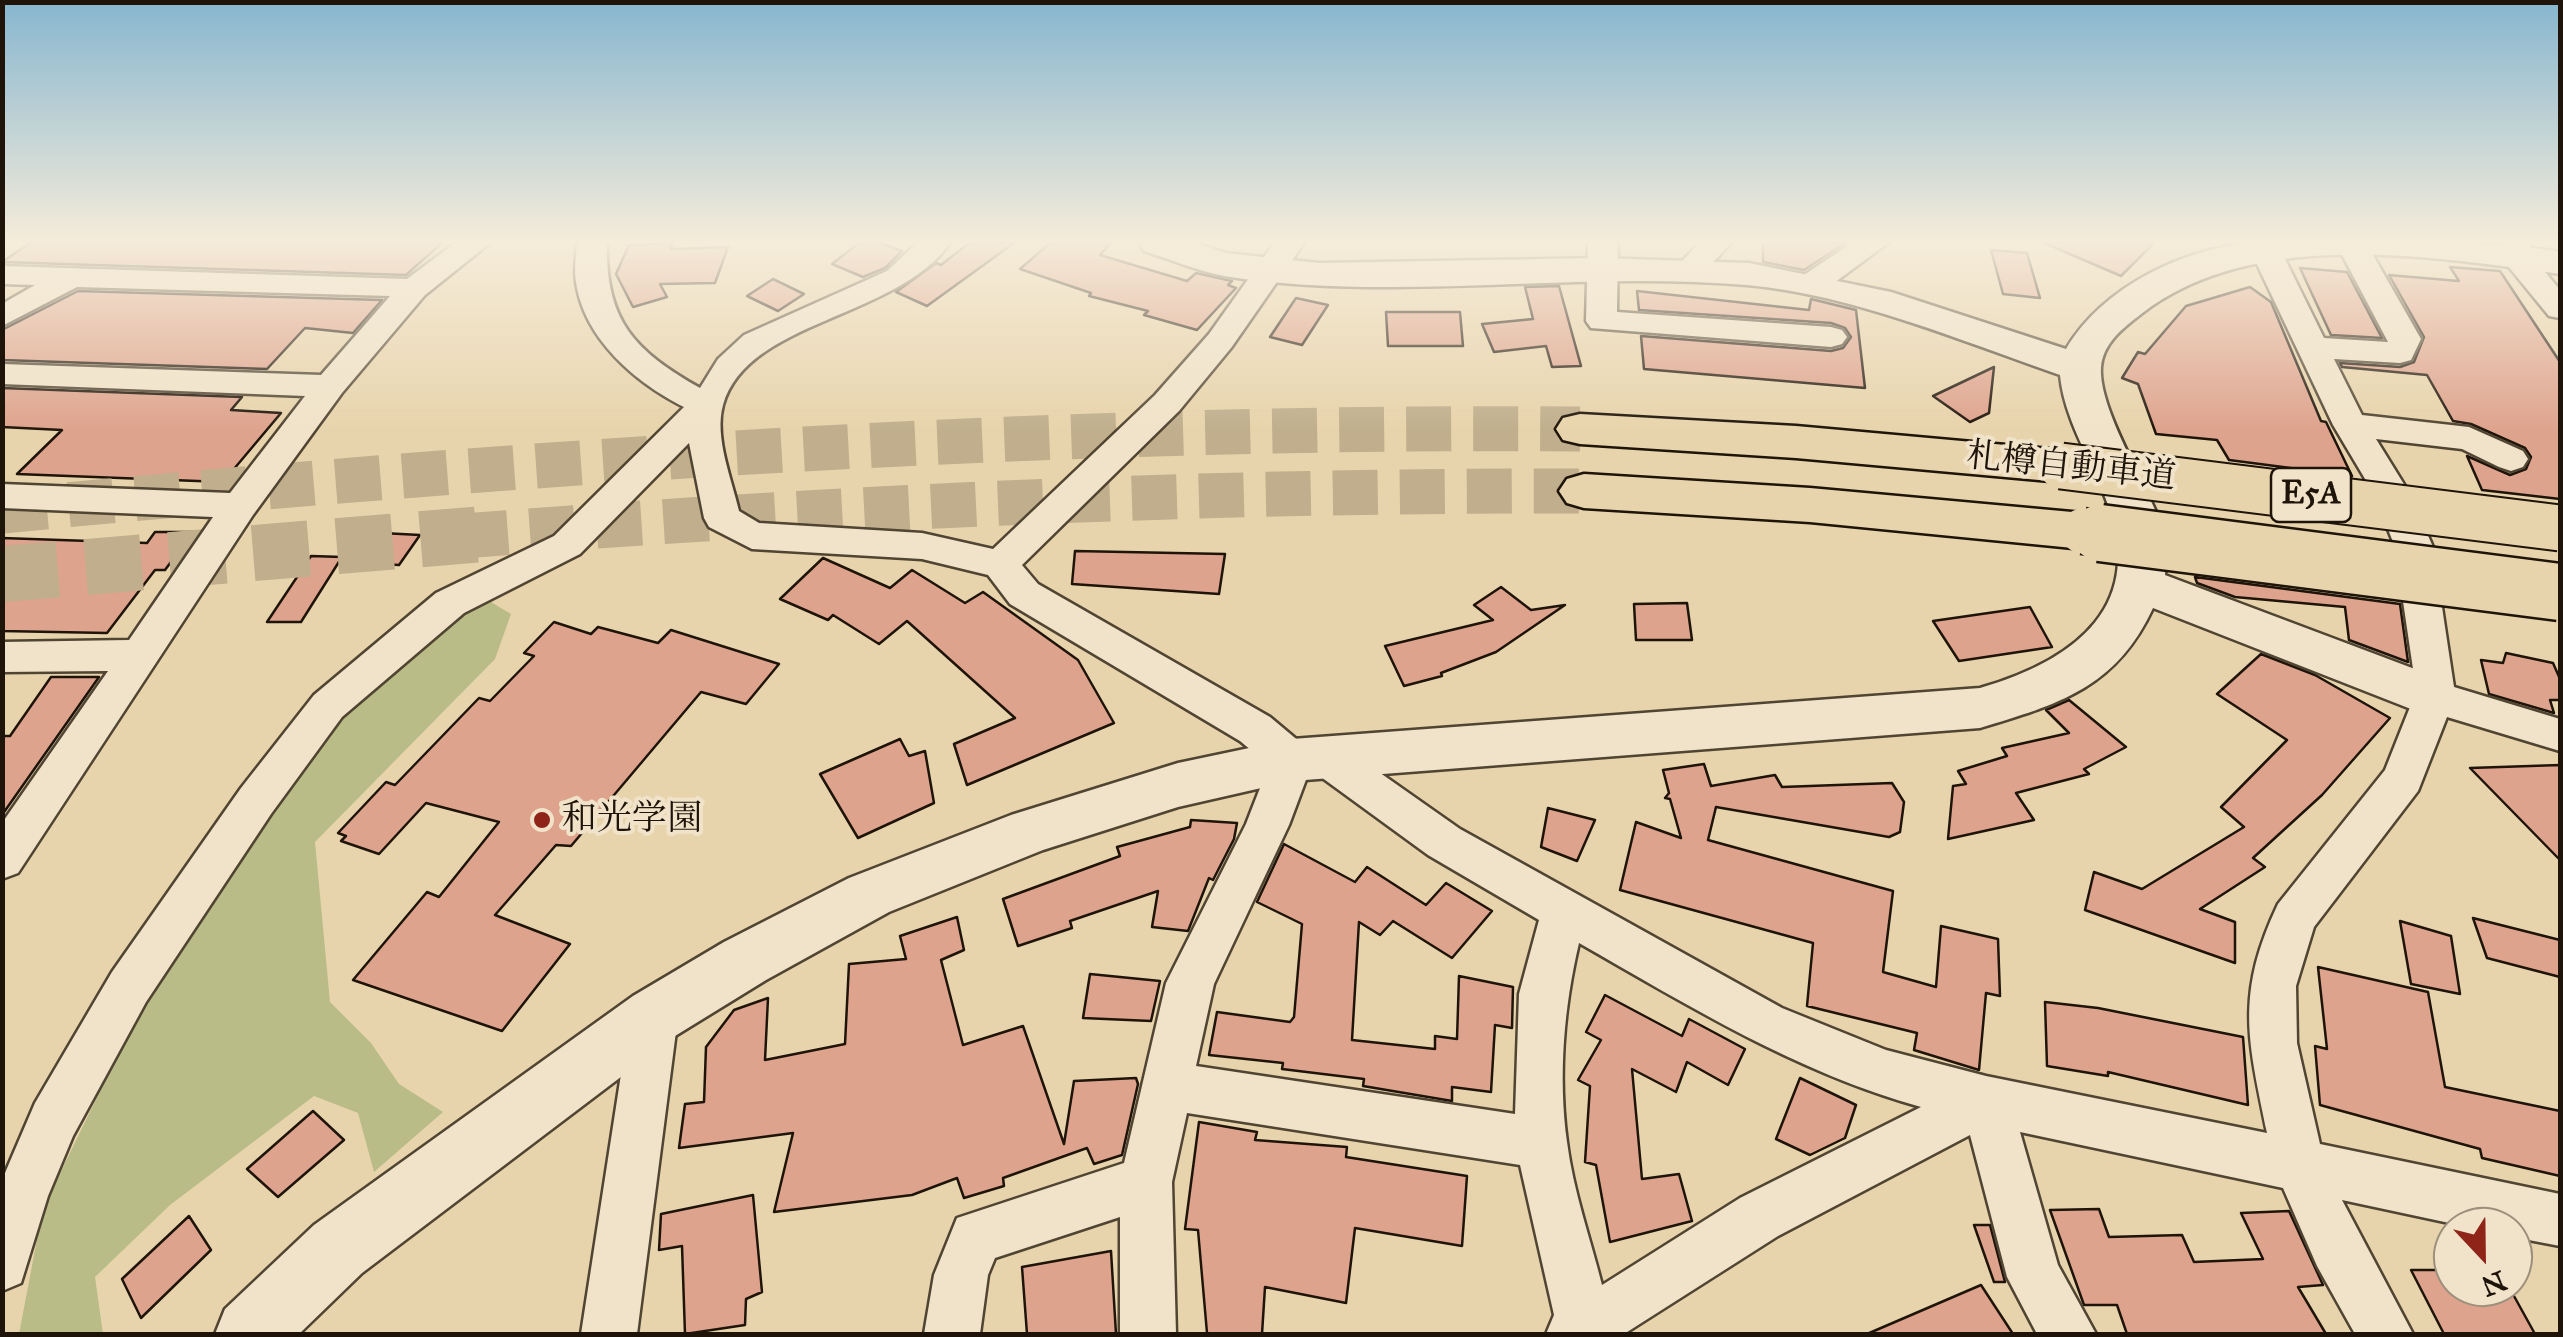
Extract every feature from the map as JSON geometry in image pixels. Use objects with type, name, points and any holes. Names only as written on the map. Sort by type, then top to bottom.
[{"type":"highway","name":"札樽自動車道","points":[[1580,429],[1796,442],[2061,466],[2560,528]]},
{"type":"highway","name":"札樽自動車道","points":[[1584,491],[1810,504],[2083,531],[2560,592]]},
{"type":"street","points":[[9,839],[141,655],[240,506],[330,386],[399,305]]},
{"type":"street","points":[[600,305],[610,330],[670,389],[706,405]]},
{"type":"street","points":[[2,1264],[22,1196],[53,1120],[129,987],[256,801],[328,706],[450,603],[567,545],[706,405],[730,366],[755,342],[837,305]]},
{"type":"street","points":[[1000,564],[1167,403],[1220,342],[1246,305]]},
{"type":"street","points":[[1602,305],[1602,320],[1831,337]]},
{"type":"street","points":[[1891,305],[2079,367]]},
{"type":"street","points":[[250,1334],[338,1249],[654,1016],[869,896],[994,845],[1178,785],[1308,758],[1980,708],[2071,676],[2121,632],[2139,584],[2144,545],[2089,413],[2079,367],[2095,334],[2124,305]]},
{"type":"street","points":[[2294,305],[2350,426],[2392,494],[2414,547],[2425,604],[2434,697],[2403,780],[2294,918],[2272,986],[2273,1043],[2299,1164],[2336,1247],[2385,1334]]},
{"type":"street","points":[[2316,348],[2400,352],[2404,339],[2385,305]]},
{"type":"street","points":[[2,374],[330,386]]},
{"type":"street","points":[[706,405],[706,444],[722,518],[752,536],[922,546],[1000,564],[1024,594],[1308,758],[1444,842],[1765,1024],[1885,1073],[1986,1100],[2560,1220]]},
{"type":"street","points":[[2350,426],[2469,438],[2511,458]]},
{"type":"street","points":[[2,496],[240,506]]},
{"type":"street","points":[[2139,584],[2434,697],[2560,735]]},
{"type":"street","points":[[2,657],[141,655]]},
{"type":"street","points":[[1148,1334],[1146,1182],[1190,983],[1267,826],[1308,758]]},
{"type":"street","points":[[1564,911],[1543,994],[1539,1052],[1542,1143],[1581,1332],[1759,1217],[1986,1100]]},
{"type":"street","points":[[609,1334],[654,1016]]},
{"type":"street","points":[[1168,1086],[1542,1143]]},
{"type":"street","points":[[1986,1100],[2034,1277],[2068,1334]]},
{"type":"street","points":[[952,1334],[961,1276],[976,1237],[1146,1182]]},
{"type":"green space","points":[[491,602],[511,614],[495,659],[315,842],[330,1002],[371,1043],[399,1084],[443,1112],[374,1172],[358,1113],[314,1096],[170,1205],[95,1277],[103,1334],[19,1334],[43,1208],[126,1038],[211,892],[352,697],[444,624]]},
{"type":"building","points":[[50,305],[377,305],[353,333],[305,328],[267,369],[2,360],[2,330]]},
{"type":"building","points":[[1126,305],[1220,305],[1197,330],[1144,315],[1148,311]]},
{"type":"building","points":[[1291,305],[1328,305],[1302,345],[1270,337]]},
{"type":"building","points":[[1530,305],[1564,305],[1581,366],[1552,367],[1546,346],[1494,352],[1482,324],[1533,319]]},
{"type":"building","points":[[1639,305],[1767,305],[1809,310],[1810,305],[1837,305],[1856,310],[1865,388],[1644,369],[1641,336],[1831,351],[1843,348],[1851,337],[1845,328],[1831,323],[1639,310]]},
{"type":"building","points":[[2272,305],[2321,421],[2326,422],[2352,476],[2229,460],[2217,440],[2156,434],[2138,384],[2122,378],[2138,352],[2145,354],[2186,306]]},
{"type":"building","points":[[2317,305],[2365,305],[2382,338],[2331,335]]},
{"type":"building","points":[[2406,305],[2523,305],[2560,362],[2560,499],[2482,490],[2467,456],[2510,475],[2526,469],[2531,457],[2525,448],[2471,424],[2453,421],[2427,375],[2342,367],[2340,363],[2400,367],[2414,362],[2424,337]]},
{"type":"building","points":[[1386,312],[1460,312],[1463,346],[1388,346]]},
{"type":"building","points":[[1994,367],[1989,413],[1970,422],[1933,396]]},
{"type":"building","points":[[2,388],[242,397],[231,410],[281,413],[223,482],[17,474],[62,430],[2,427]]},
{"type":"building","points":[[155,532],[193,532],[165,570],[155,570],[107,633],[2,631],[2,538],[147,543]]},
{"type":"building","points":[[382,533],[420,535],[399,565],[361,563]]},
{"type":"building","points":[[1075,551],[1225,554],[1219,594],[1072,584]]},
{"type":"building","points":[[311,556],[342,557],[301,622],[267,622]]},
{"type":"building","points":[[823,558],[890,588],[912,570],[965,603],[983,592],[1078,660],[1114,723],[967,785],[954,744],[1015,718],[907,621],[879,644],[833,615],[828,620],[780,599]]},
{"type":"building","points":[[2195,577],[2400,604],[2408,662],[2349,640],[2345,607],[2235,597],[2197,583]]},
{"type":"building","points":[[1501,587],[1531,610],[1565,605],[1496,652],[1441,673],[1442,676],[1404,686],[1385,646],[1493,620],[1474,605]]},
{"type":"building","points":[[1687,603],[1692,640],[1636,640],[1634,604]]},
{"type":"building","points":[[2030,607],[2052,647],[1959,661],[1933,621]]},
{"type":"building","name":"和光学園","points":[[554,622],[591,634],[598,627],[658,643],[671,630],[779,664],[746,704],[701,692],[571,846],[556,845],[495,915],[570,944],[502,1031],[353,980],[427,892],[439,897],[499,822],[426,803],[379,854],[341,841],[346,836],[338,833],[386,782],[395,785],[479,698],[490,701],[534,656],[524,653]]},
{"type":"building","points":[[2506,653],[2553,663],[2560,679],[2560,700],[2550,700],[2554,713],[2489,694],[2481,660],[2503,663]]},
{"type":"building","points":[[2261,654],[2315,675],[2390,718],[2322,795],[2253,858],[2265,867],[2200,909],[2235,922],[2235,963],[2085,910],[2094,872],[2142,889],[2244,827],[2221,807],[2287,740],[2217,694]]},
{"type":"building","points":[[51,677],[99,677],[2,815],[2,736],[10,736]]},
{"type":"building","points":[[2069,700],[2126,747],[2084,769],[2089,774],[2016,793],[2034,820],[1948,839],[1953,786],[1966,784],[1958,771],[2007,756],[2002,748],[2069,733],[2046,710]]},
{"type":"building","points":[[900,739],[909,756],[925,751],[934,803],[858,838],[820,774]]},
{"type":"building","points":[[1704,764],[1711,786],[1775,775],[1782,787],[1892,783],[1904,802],[1900,832],[1889,837],[1716,807],[1708,840],[1893,891],[1883,972],[1936,987],[1941,926],[1998,939],[2000,996],[1986,993],[1979,1070],[1914,1050],[1917,1033],[1807,1006],[1813,943],[1620,890],[1636,822],[1681,838],[1670,799],[1665,798],[1669,793],[1663,770]]},
{"type":"building","points":[[2560,765],[2560,860],[2470,768]]},
{"type":"building","points":[[1548,808],[1595,820],[1577,861],[1541,847]]},
{"type":"building","points":[[1191,820],[1237,823],[1234,839],[1213,880],[1209,878],[1188,931],[1152,927],[1158,891],[1070,921],[1072,928],[1018,946],[1003,899],[1120,856],[1117,847],[1190,827]]},
{"type":"building","points":[[1284,844],[1355,882],[1367,867],[1426,905],[1446,883],[1492,911],[1452,958],[1393,921],[1380,935],[1359,922],[1352,1040],[1435,1049],[1435,1036],[1457,1039],[1459,976],[1513,987],[1512,1028],[1495,1025],[1491,1092],[1452,1087],[1452,1101],[1363,1086],[1364,1079],[1282,1069],[1283,1063],[1209,1055],[1217,1012],[1290,1022],[1294,1017],[1302,924],[1257,902]]},
{"type":"building","points":[[957,917],[964,950],[941,960],[963,1045],[1023,1026],[1064,1144],[1074,1081],[1136,1078],[1138,1084],[1122,1155],[1094,1164],[1087,1148],[1003,1178],[1004,1186],[964,1198],[957,1178],[912,1195],[774,1212],[793,1133],[679,1148],[685,1104],[704,1102],[706,1047],[734,1010],[768,998],[765,1060],[845,1044],[849,964],[906,959],[900,936]]},
{"type":"building","points":[[2473,918],[2560,940],[2560,977],[2487,958]]},
{"type":"building","points":[[2400,921],[2451,936],[2460,994],[2411,984]]},
{"type":"building","points":[[2318,967],[2428,992],[2445,1087],[2560,1111],[2560,1176],[2482,1158],[2480,1149],[2320,1105],[2315,1046],[2327,1049]]},
{"type":"building","points":[[1090,974],[1160,981],[1151,1021],[1083,1018]]},
{"type":"building","points":[[1605,995],[1682,1036],[1689,1019],[1745,1049],[1728,1085],[1687,1062],[1676,1092],[1632,1069],[1642,1179],[1679,1174],[1692,1221],[1610,1242],[1596,1165],[1585,1162],[1590,1086],[1578,1080],[1601,1040],[1586,1032]]},
{"type":"building","points":[[2045,1002],[2098,1008],[2243,1037],[2248,1105],[2108,1072],[2108,1076],[2047,1066]]},
{"type":"building","points":[[1800,1078],[1856,1105],[1845,1138],[1810,1155],[1776,1139]]},
{"type":"building","points":[[313,1111],[344,1140],[278,1197],[247,1169]]},
{"type":"building","points":[[1199,1122],[1257,1132],[1255,1140],[1347,1147],[1346,1157],[1467,1176],[1462,1246],[1355,1228],[1346,1303],[1265,1287],[1262,1334],[1207,1333],[1198,1230],[1185,1229]]},
{"type":"building","points":[[753,1195],[762,1292],[746,1299],[745,1325],[685,1334],[682,1246],[659,1250],[661,1214]]},
{"type":"building","points":[[2099,1209],[2109,1237],[2182,1235],[2194,1262],[2263,1259],[2241,1213],[2289,1211],[2323,1285],[2298,1287],[2326,1334],[2127,1334],[2117,1305],[2084,1305],[2050,1210]]},
{"type":"building","points":[[189,1216],[211,1250],[141,1318],[122,1279]]},
{"type":"building","points":[[1974,1225],[1990,1225],[2005,1282],[1994,1282]]},
{"type":"building","points":[[1111,1251],[1116,1334],[1027,1334],[1022,1267]]},
{"type":"building","points":[[2411,1270],[2433,1270],[2433,1307],[2520,1307],[2535,1334],[2444,1334]]},
{"type":"building","points":[[1981,1285],[2013,1334],[1867,1334]]},
{"type":"tunnel","points":[[2,511],[396,477],[790,450],[1185,433],[1580,429]]},
{"type":"tunnel","points":[[463,536],[1023,502],[1584,491]]},
{"type":"tunnel","points":[[2,574],[496,533]]},
{"type":"place","name":"和光学園","points":[[542,820]]}]
